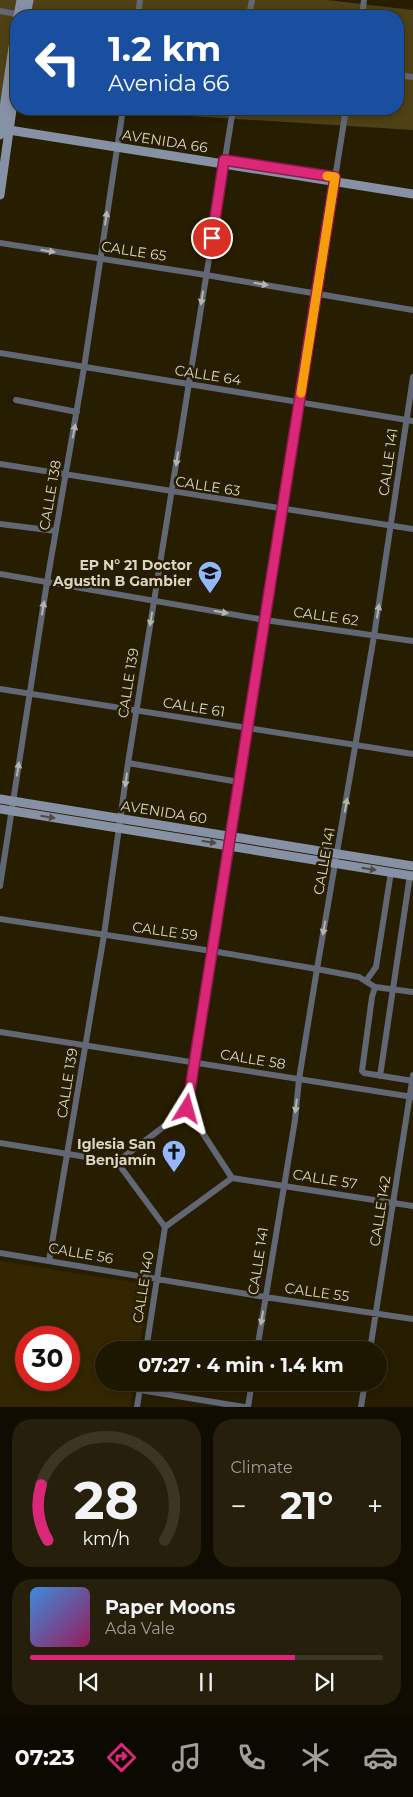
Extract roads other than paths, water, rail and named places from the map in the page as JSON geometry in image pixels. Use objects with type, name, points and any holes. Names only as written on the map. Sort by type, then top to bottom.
[{"type":"main road","points":[[0,195],[4,129],[10,78]]},
{"type":"main road","points":[[4,129],[10,105]]},
{"type":"main road","name":"AVENIDA 66","points":[[4,129],[224,162],[413,194]]},
{"type":"main road","name":"AVENIDA 66","points":[[335,180],[413,190]]},
{"type":"main road","name":"AVENIDA 60","points":[[0,799],[120,823],[412,872]]},
{"type":"main road","name":"AVENIDA 60","points":[[0,809],[120,823]]},
{"type":"main road","name":"AVENIDA 60","points":[[337,858],[391,872],[412,872]]},
{"type":"street","name":"CALLE 138","points":[[0,886],[47,582],[84,368],[122,115]]},
{"type":"street","name":"CALLE 139","points":[[49,1260],[104,935],[136,710],[232,115]]},
{"type":"street","points":[[117,1162],[165,1228],[232,1178],[187,1109],[345,115]]},
{"type":"street","name":"CALLE 65","points":[[0,243],[413,310]]},
{"type":"street","name":"CALLE 64","points":[[0,353],[409,420]]},
{"type":"street","name":"CALLE 141","points":[[258,1341],[295,1120],[299,1079],[317,969],[392,526],[409,420],[413,377]]},
{"type":"street","points":[[16,400],[77,412]]},
{"type":"street","name":"CALLE 63","points":[[0,464],[172,493],[413,529]]},
{"type":"street","points":[[0,524],[56,531]]},
{"type":"street","name":"CALLE 62","points":[[0,574],[265,620],[413,641]]},
{"type":"street","name":"CALLE 61","points":[[0,689],[413,754]]},
{"type":"street","points":[[128,763],[239,782]]},
{"type":"street","points":[[366,981],[376,967],[391,872]]},
{"type":"street","points":[[380,1076],[392,989],[412,872]]},
{"type":"street","name":"CALLE 59","points":[[0,920],[212,951],[317,969],[359,978],[375,987],[413,992]]},
{"type":"street","points":[[375,987],[362,1071],[380,1076],[413,1079]]},
{"type":"street","name":"CALLE 58","points":[[0,1032],[412,1096]]},
{"type":"street","name":"CALLE 142","points":[[371,1341],[412,1096],[413,1079]]},
{"type":"street","points":[[0,1143],[117,1162],[187,1109]]},
{"type":"street","name":"CALLE 57","points":[[232,1178],[413,1206]]},
{"type":"street","name":"CALLE 140","points":[[148,1341],[165,1228]]},
{"type":"street","name":"CALLE 56","points":[[0,1253],[158,1279]]},
{"type":"street","name":"CALLE 55","points":[[158,1279],[413,1319]]},
{"type":"street","points":[[137,1407],[140,1391]]},
{"type":"street","points":[[146,1391],[244,1407]]},
{"type":"street","points":[[248,1407],[251,1391]]},
{"type":"street","points":[[361,1407],[364,1391]]},
{"type":"place","name":"EP N° 21 Doctor Agustin B Gambier","points":[[210,594]]},
{"type":"place","name":"Iglesia San Benjamín","points":[[174,1173]]}]
